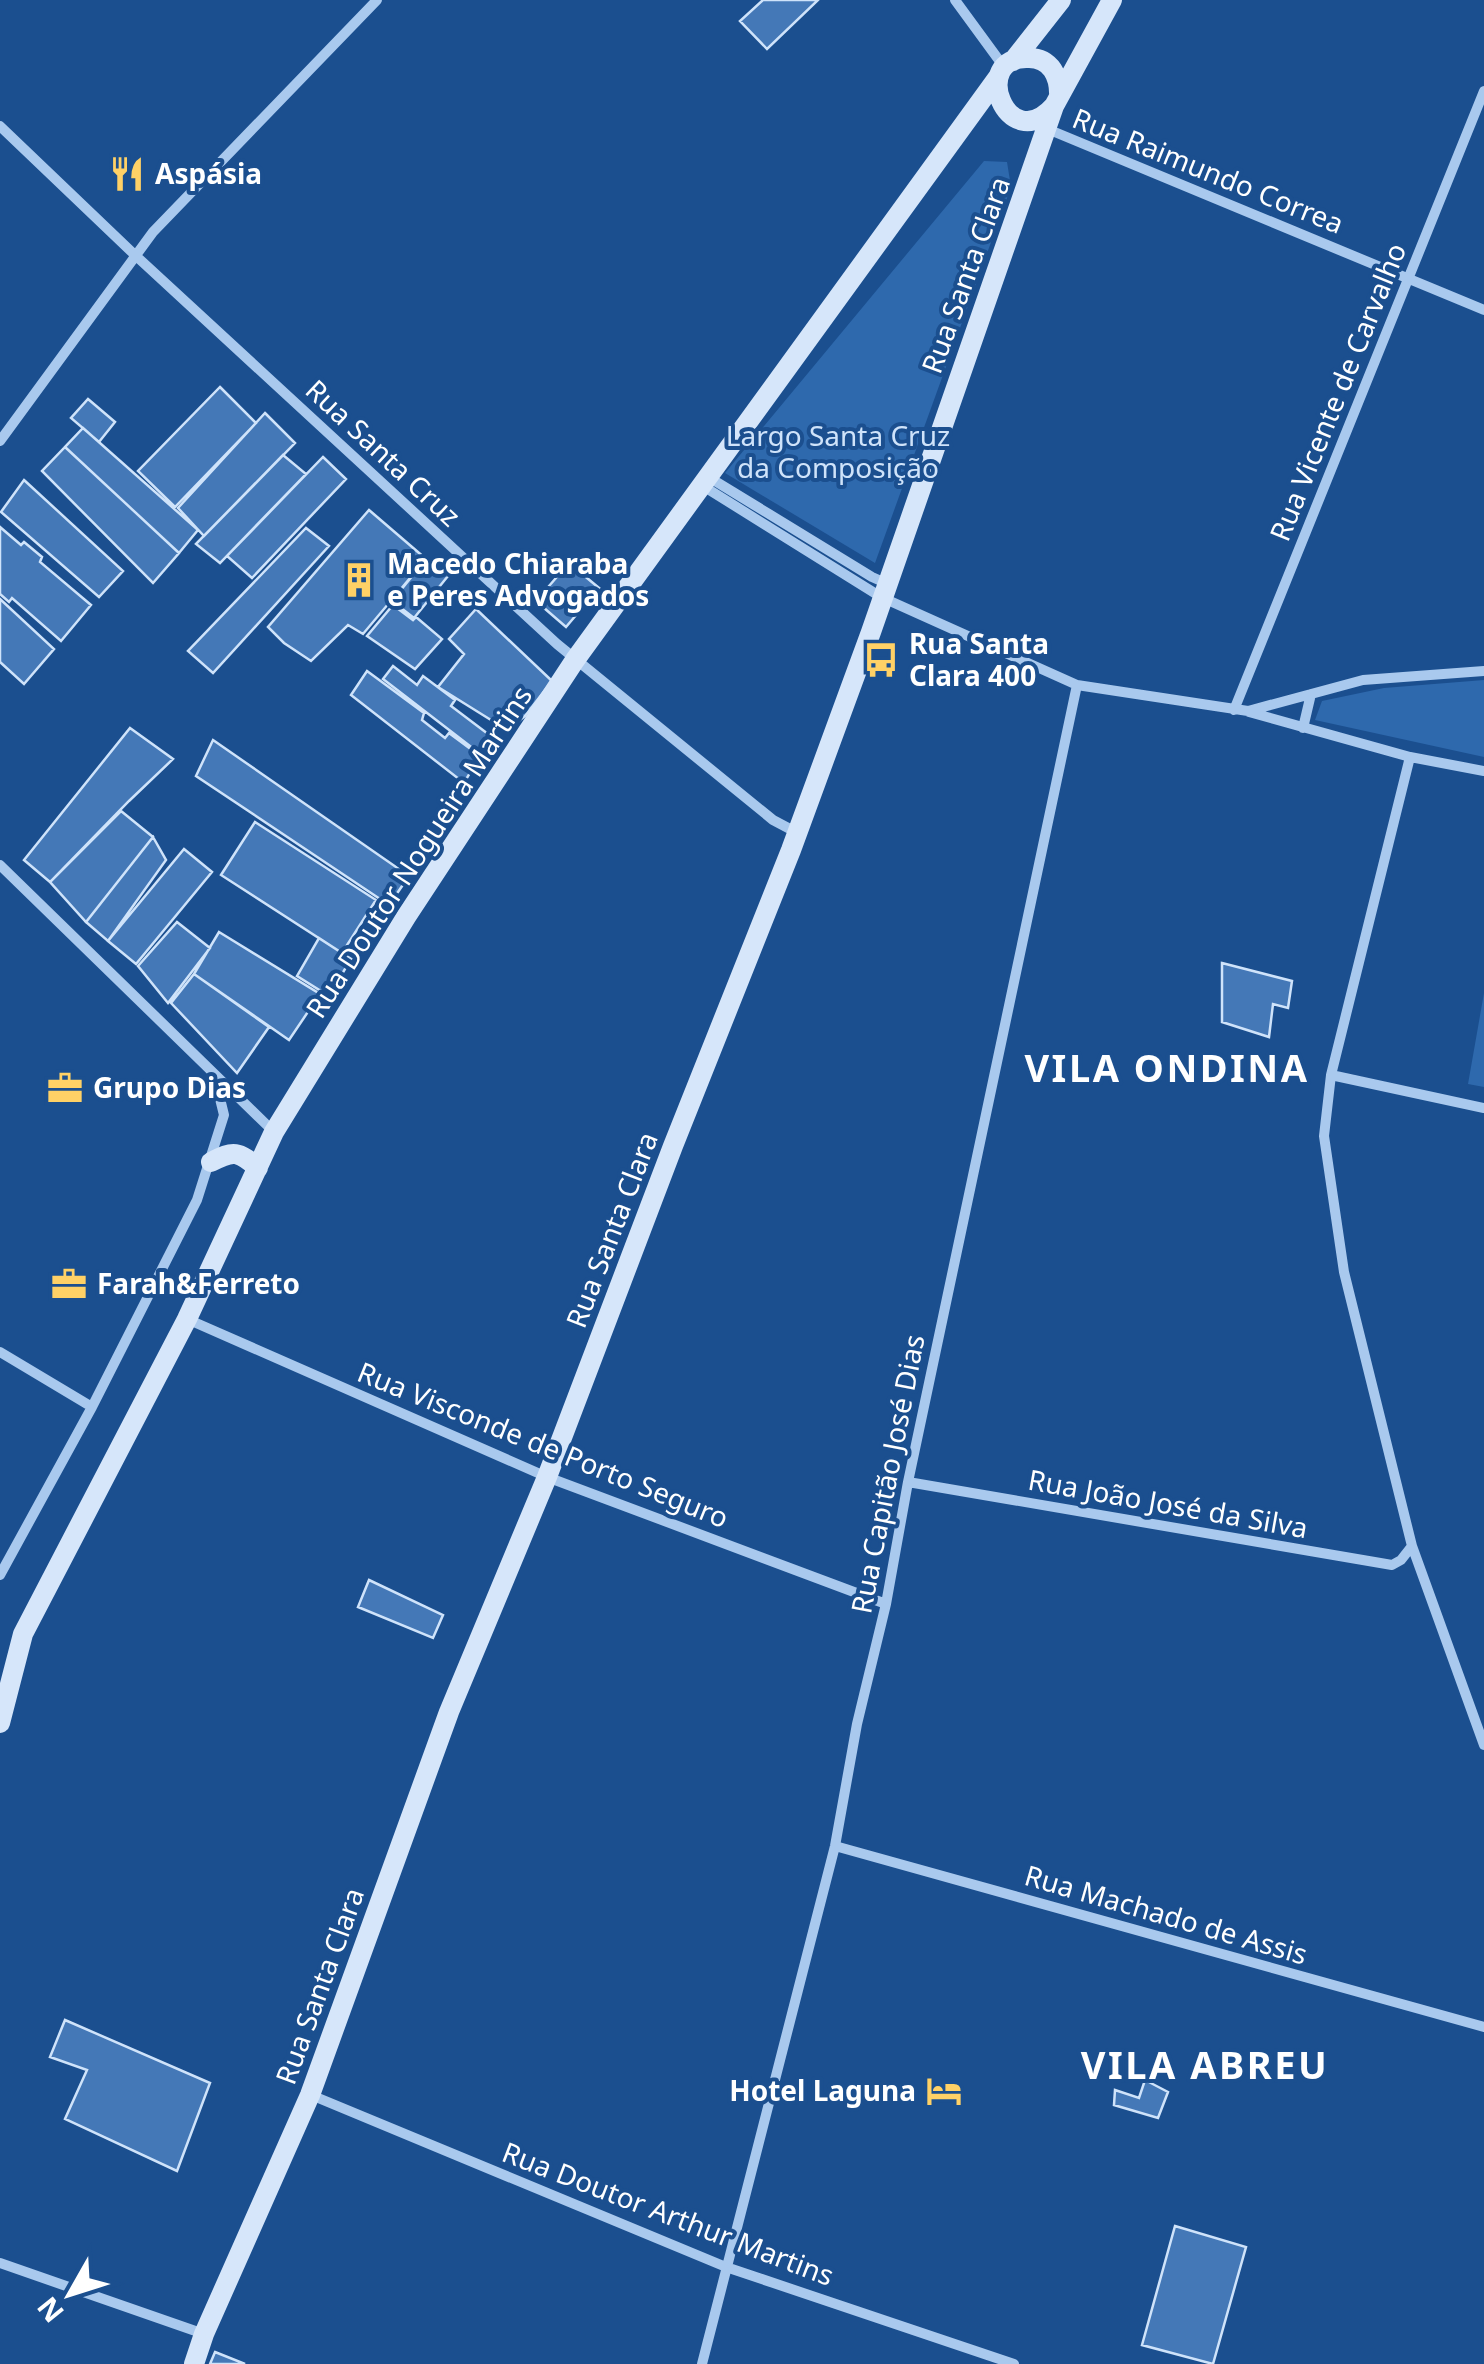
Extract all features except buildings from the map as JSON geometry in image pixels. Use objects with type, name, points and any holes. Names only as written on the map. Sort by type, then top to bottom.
[{"type":"main road","name":"Rua Doutor Nogueira Martins","points":[[0,1722],[23,1634],[187,1319],[274,1132],[406,916],[575,660],[867,256],[1006,68],[1062,0]]},
{"type":"main road","name":"Rua Santa Clara","points":[[194,2364],[310,2095],[449,1712],[546,1477],[798,827],[871,632],[1057,102],[1112,0]]},
{"type":"main road","points":[[1033,58],[1052,67],[1057,76],[1057,102],[1048,114],[1026,120],[1009,114],[996,86],[1006,68],[1033,58]]},
{"type":"main road","points":[[211,1162],[235,1153],[258,1168]]},
{"type":"street","points":[[0,441],[153,232],[377,0]]},
{"type":"street","points":[[956,0],[1006,68]]},
{"type":"street","name":"Rua Vicente de Carvalho","points":[[1234,710],[1484,91]]},
{"type":"street","name":"Rua Raimundo Correa","points":[[1026,120],[1484,310]]},
{"type":"street","name":"Rua Santa Cruz","points":[[0,126],[575,660],[773,820],[790,828],[798,827]]},
{"type":"street","points":[[707,480],[715,481],[872,577],[884,589]]},
{"type":"street","points":[[707,480],[884,589],[1077,685],[1248,711],[1410,757],[1484,771]]},
{"type":"street","points":[[1248,711],[1363,680],[1484,672]]},
{"type":"street","name":"Rua Capitão José Dias","points":[[702,2364],[835,1846],[857,1724],[886,1604],[908,1482],[1077,685]]},
{"type":"street","points":[[1302,728],[1311,694]]},
{"type":"street","points":[[1410,757],[1331,1075],[1324,1136],[1344,1272],[1412,1546],[1484,1744]]},
{"type":"street","points":[[0,865],[274,1132]]},
{"type":"street","points":[[0,1575],[92,1408],[197,1200],[224,1116],[214,1074]]},
{"type":"street","points":[[1331,1075],[1484,1108]]},
{"type":"street","name":"Rua Visconde de Porto Seguro","points":[[187,1319],[546,1477],[886,1604]]},
{"type":"street","points":[[0,1352],[92,1408]]},
{"type":"street","name":"Rua João José da Silva","points":[[908,1482],[1392,1565],[1412,1546]]},
{"type":"street","name":"Rua Machado de Assis","points":[[835,1846],[1484,2028]]},
{"type":"street","name":"Rua Doutor Arthur Martins","points":[[310,2095],[726,2267],[1014,2364]]},
{"type":"street","points":[[0,2263],[204,2334]]},
{"type":"green space","name":"Largo Santa Cruz da Composição","points":[[984,161],[1007,162],[1011,187],[875,563],[725,473]]},
{"type":"green space","points":[[1484,680],[1484,757],[1315,720],[1322,701],[1384,688]]},
{"type":"green space","points":[[1484,993],[1484,1087],[1468,1084]]},
{"type":"place","name":"Aspásia","points":[[127,174]]},
{"type":"place","name":"Macedo Chiaraba e Peres Advogados","points":[[359,580]]},
{"type":"place","name":"Rua Santa Clara 400","points":[[881,660]]},
{"type":"place","name":"Grupo Dias","points":[[65,1088]]},
{"type":"place","name":"Farah&Ferreto","points":[[69,1284]]},
{"type":"place","name":"Hotel Laguna","points":[[944,2091]]},
{"type":"district","name":"VILA ONDINA","points":[[1167,1069]]},
{"type":"district","name":"VILA ABREU","points":[[1205,2066]]}]
